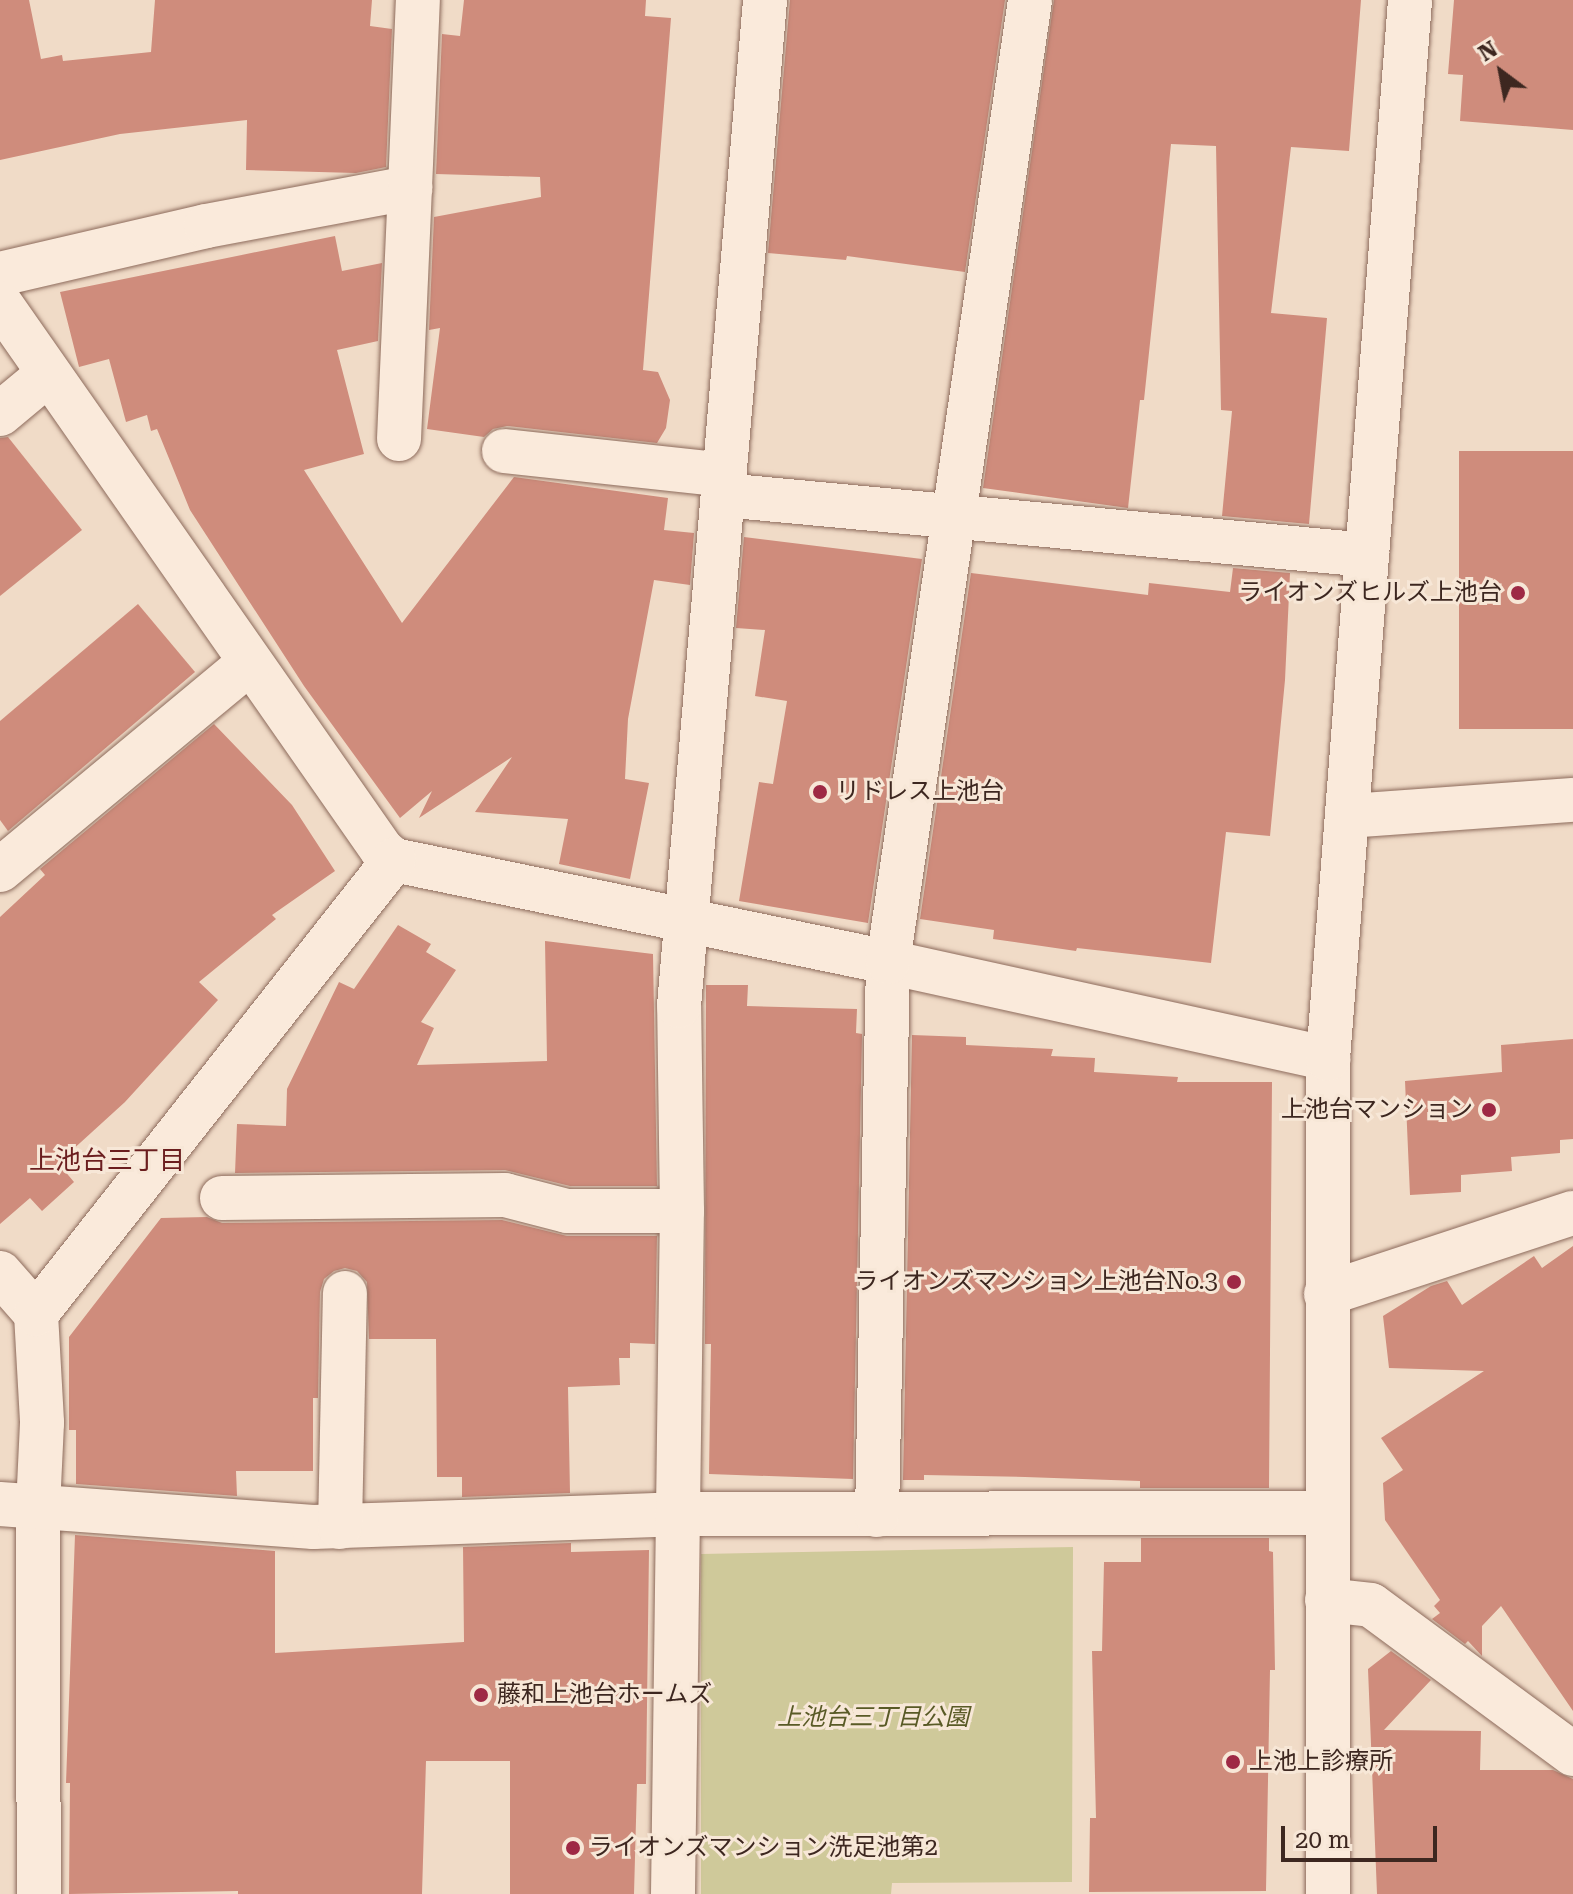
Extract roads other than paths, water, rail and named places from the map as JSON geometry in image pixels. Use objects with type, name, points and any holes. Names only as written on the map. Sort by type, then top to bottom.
[{"type":"street","points":[[399,439],[418,0]]},
{"type":"street","points":[[673,1894],[682,1211],[679,1006],[765,0]]},
{"type":"street","points":[[877,1515],[888,962],[1030,0]]},
{"type":"street","points":[[1328,1894],[1328,1059],[1410,0]]},
{"type":"street","points":[[0,274],[206,226],[410,188]]},
{"type":"street","points":[[0,303],[249,663],[382,850],[394,860],[888,962],[1328,1059]]},
{"type":"street","points":[[0,414],[48,374]]},
{"type":"street","points":[[504,451],[954,518],[1367,555]]},
{"type":"street","points":[[0,870],[249,663]]},
{"type":"street","points":[[1348,816],[1573,800]]},
{"type":"street","points":[[36,1314],[394,860]]},
{"type":"street","points":[[222,1198],[505,1195],[567,1211],[682,1211]]},
{"type":"street","points":[[1326,1294],[1573,1213]]},
{"type":"street","points":[[0,1273],[36,1314],[42,1423],[19,1506],[39,1894]]},
{"type":"street","points":[[340,1527],[345,1293]]},
{"type":"street","points":[[19,1506],[340,1527],[677,1514],[1328,1513]]},
{"type":"street","points":[[1327,1600],[1371,1605],[1573,1754]]},
{"type":"place","name":"ライオンズヒルズ上池台","points":[[1518,593]]},
{"type":"place","name":"リドレス上池台","points":[[820,792]]},
{"type":"place","name":"上池台マンション","points":[[1489,1110]]},
{"type":"place","name":"ライオンズマンション上池台No.3","points":[[1234,1282]]},
{"type":"place","name":"藤和上池台ホームズ","points":[[481,1695]]},
{"type":"place","name":"上池上診療所","points":[[1233,1762]]},
{"type":"place","name":"ライオンズマンション洗足池第2","points":[[573,1848]]},
{"type":"district","name":"上池台三丁目","points":[[107,1161]]},
{"type":"park label","name":"上池台三丁目公園","points":[[873,1718]]}]
